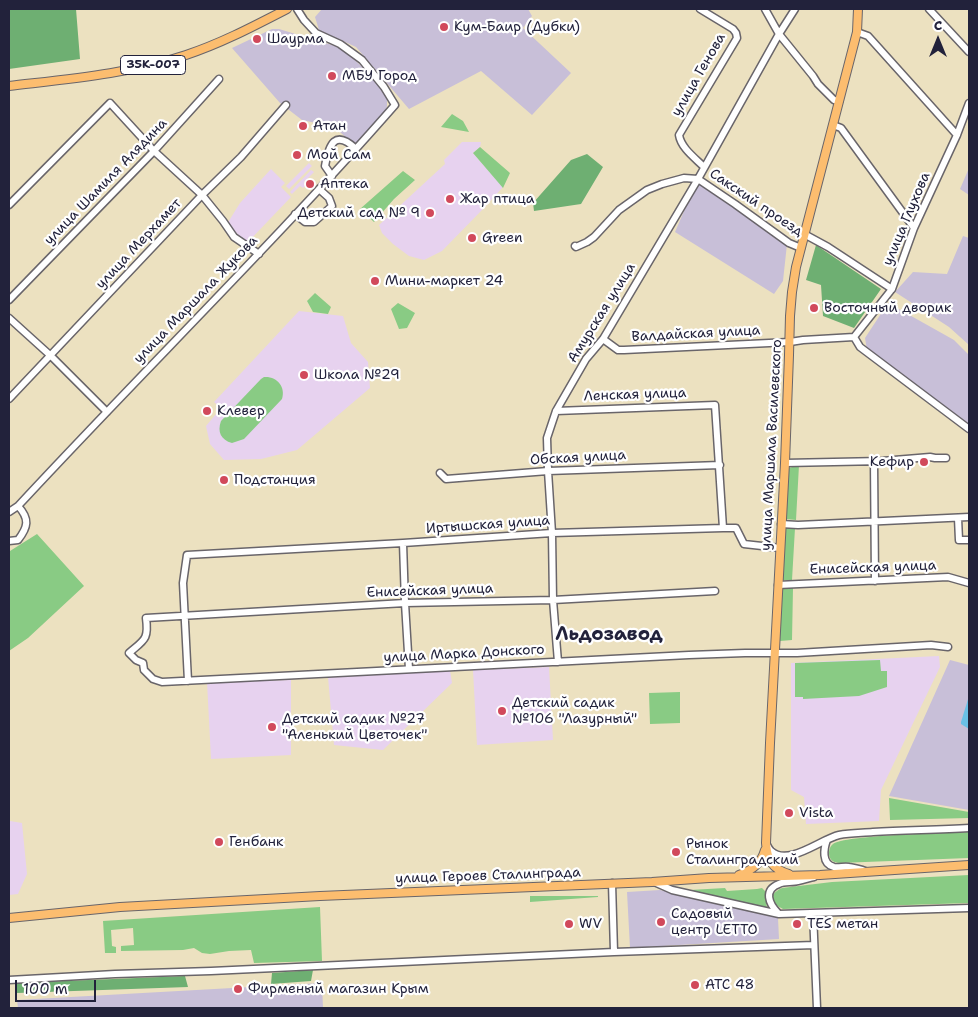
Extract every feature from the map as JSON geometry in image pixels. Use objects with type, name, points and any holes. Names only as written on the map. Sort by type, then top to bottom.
[{"type":"main road","name":"35К-007","points":[[9,86],[110,73],[177,58],[218,44],[287,9]]},
{"type":"main road","name":"улица Маршала Василевского","points":[[793,875],[782,872],[772,864],[767,856],[766,843],[785,462],[790,316],[796,267],[857,32],[858,9]]},
{"type":"main road","points":[[731,877],[750,871],[756,866],[762,860],[766,843]]},
{"type":"main road","name":"улица Героев Сталинграда","points":[[9,918],[112,908],[320,896],[731,877],[820,875],[969,865]]},
{"type":"street","name":"улица Маршала Жукова","points":[[13,509],[259,254],[356,150],[395,105],[384,87],[362,60],[340,44],[316,33],[297,9]]},
{"type":"street","name":"улица Генова","points":[[680,132],[736,38],[736,33],[733,29],[711,11],[700,9]]},
{"type":"street","points":[[765,9],[779,34],[818,84],[834,100],[839,102]]},
{"type":"street","name":"Амурская улица","points":[[558,662],[553,600],[547,438],[556,411],[586,359],[603,339],[698,180],[779,34],[795,9]]},
{"type":"street","points":[[929,9],[969,52]]},
{"type":"street","points":[[857,32],[868,36],[957,136]]},
{"type":"street","name":"улица Шамиля Алядина","points":[[9,300],[154,151],[218,79]]},
{"type":"street","points":[[9,205],[110,103],[154,151],[202,195],[234,237],[259,254]]},
{"type":"street","name":"улица Глухова","points":[[854,337],[892,289],[914,228],[957,136],[969,103]]},
{"type":"street","name":"улица Мерхамет","points":[[9,399],[202,195],[241,157],[286,105]]},
{"type":"street","points":[[833,125],[841,128],[914,228]]},
{"type":"street","name":"Сакский проезд","points":[[680,132],[680,140],[704,167]]},
{"type":"street","points":[[332,176],[324,166],[327,155],[335,141],[342,139],[356,150]]},
{"type":"street","points":[[574,246],[587,242],[619,210],[647,190],[678,179],[698,180]]},
{"type":"street","name":"Сакский проезд","points":[[698,180],[789,243],[801,248]]},
{"type":"street","points":[[296,214],[304,222],[314,222],[332,206],[329,198],[319,189]]},
{"type":"street","name":"Сакский проезд","points":[[804,234],[828,247],[892,289]]},
{"type":"street","points":[[9,318],[51,356],[107,412]]},
{"type":"street","points":[[854,337],[860,347],[969,430]]},
{"type":"street","name":"Валдайская улица","points":[[603,339],[618,350],[624,350],[854,337]]},
{"type":"street","name":"Ленская улица","points":[[556,411],[715,405],[720,465]]},
{"type":"street","points":[[785,462],[946,458]]},
{"type":"street","points":[[874,461],[875,581]]},
{"type":"street","points":[[720,465],[723,528],[736,528],[744,544],[780,548]]},
{"type":"street","name":"Обская улица","points":[[440,473],[446,479],[548,471],[720,465]]},
{"type":"street","points":[[9,541],[18,540],[24,532],[27,523],[25,513],[13,509]]},
{"type":"street","points":[[781,524],[798,525],[969,517]]},
{"type":"street","points":[[958,518],[959,540],[969,540]]},
{"type":"street","name":"Иртышская улица","points":[[184,617],[184,583],[187,555],[552,533],[723,528]]},
{"type":"street","points":[[403,543],[409,669]]},
{"type":"street","name":"Енисейская улица","points":[[778,585],[948,578],[969,583]]},
{"type":"street","name":"Енисейская улица","points":[[146,618],[405,603],[553,600],[715,591]]},
{"type":"street","points":[[184,617],[188,681]]},
{"type":"street","name":"улица Марка Донского","points":[[146,618],[148,630],[146,637],[129,653],[136,660],[143,663],[144,670],[153,679],[162,682],[689,655],[797,653],[931,646],[948,647]]},
{"type":"street","points":[[766,843],[772,852],[790,856],[839,835],[969,828]]},
{"type":"street","points":[[827,840],[824,856],[830,866],[850,867],[871,872]]},
{"type":"street","points":[[779,914],[769,902],[771,890],[776,885],[820,875]]},
{"type":"street","points":[[652,882],[672,890],[779,914],[969,908]]},
{"type":"street","points":[[612,883],[614,952]]},
{"type":"street","points":[[813,913],[817,1008]]},
{"type":"street","points":[[9,980],[614,952],[814,945]]},
{"type":"shaded area","points":[[322,9],[528,9],[532,16],[523,28],[571,73],[532,115],[481,71],[409,109],[356,47],[319,30],[315,17]]},
{"type":"shaded area","points":[[272,29],[279,29],[342,48],[382,88],[387,99],[385,112],[355,145],[334,127],[302,120],[280,103],[232,48]]},
{"type":"shaded area","name":"Жар птица","points":[[462,142],[481,142],[480,147],[473,153],[503,187],[442,251],[424,260],[409,256],[382,233],[379,225],[445,164],[444,160]]},
{"type":"shaded area","points":[[309,163],[312,166],[289,189],[286,186]]},
{"type":"shaded area","points":[[969,168],[969,195],[960,189]]},
{"type":"shaded area","points":[[271,169],[285,183],[281,187],[291,197],[247,243],[227,224],[240,203]]},
{"type":"shaded area","points":[[311,170],[314,172],[304,182],[306,185],[303,188],[300,186],[292,194],[290,192]]},
{"type":"shaded area","points":[[698,184],[787,244],[783,281],[774,294],[675,232],[694,188]]},
{"type":"shaded area","points":[[963,236],[969,238],[969,345],[949,327],[895,292],[913,272],[947,274]]},
{"type":"shaded area","points":[[888,303],[954,340],[969,355],[969,428],[867,350],[865,338]]},
{"type":"shaded area","name":"Школа №29","points":[[299,311],[343,316],[351,343],[368,362],[370,388],[297,450],[261,459],[224,460],[210,444],[206,426],[221,408],[214,402]]},
{"type":"shaded area","points":[[939,656],[940,667],[881,790],[879,821],[806,824],[804,797],[791,790],[791,663]]},
{"type":"shaded area","points":[[950,660],[969,665],[969,810],[889,796]]},
{"type":"shaded area","points":[[549,667],[553,740],[477,745],[473,670]]},
{"type":"shaded area","points":[[450,670],[452,683],[383,750],[334,745],[328,677]]},
{"type":"shaded area","points":[[291,680],[291,755],[211,759],[207,682]]},
{"type":"shaded area","points":[[9,780],[10,821],[22,823],[27,874],[18,894],[9,895]]},
{"type":"shaded area","points":[[660,890],[778,918],[779,939],[630,948],[627,892]]},
{"type":"shaded area","points":[[322,983],[323,1008],[18,1008],[17,1000]]},
{"type":"green space","points":[[9,9],[76,9],[80,59],[9,69]]},
{"type":"green space","points":[[452,114],[463,121],[469,132],[441,127]]},
{"type":"green space","points":[[480,147],[510,173],[503,188],[473,153]]},
{"type":"green space","points":[[587,154],[603,167],[581,204],[534,211],[533,203],[571,160]]},
{"type":"green space","points":[[403,171],[415,180],[394,199],[374,222],[360,209]]},
{"type":"green space","points":[[816,245],[881,289],[854,328],[823,316],[821,285],[806,280]]},
{"type":"green space","points":[[315,293],[331,307],[328,314],[313,312],[307,301]]},
{"type":"green space","points":[[398,303],[415,313],[407,328],[399,329],[391,309]]},
{"type":"green space","points":[[264,377],[273,378],[279,383],[283,390],[282,399],[244,439],[232,443],[225,440],[220,432],[221,421]]},
{"type":"green space","points":[[799,465],[796,520],[786,519],[789,468]]},
{"type":"green space","points":[[785,528],[795,528],[792,580],[781,580]]},
{"type":"green space","points":[[37,534],[84,586],[28,638],[9,651],[9,550]]},
{"type":"green space","points":[[793,588],[792,640],[780,641],[781,589]]},
{"type":"green space","points":[[880,660],[881,671],[887,671],[887,687],[859,696],[803,699],[803,697],[795,697],[795,663]]},
{"type":"green space","points":[[680,692],[680,723],[650,724],[649,693]]},
{"type":"green space","points":[[889,798],[969,812],[969,818],[890,820]]},
{"type":"green space","points":[[969,832],[969,858],[839,863],[834,862],[829,854],[833,844],[856,838]]},
{"type":"green space","points":[[969,875],[969,903],[783,909],[773,902],[772,899],[774,893],[782,888],[832,882]]},
{"type":"green space","points":[[725,888],[727,891],[762,888],[767,893],[767,908],[690,890]]},
{"type":"green space","points":[[530,896],[598,896],[598,897],[530,902]]},
{"type":"green space","points":[[320,907],[322,961],[254,963],[251,950],[210,954],[202,953],[194,948],[183,950],[121,951],[121,946],[134,945],[133,928],[111,930],[112,946],[116,947],[116,953],[105,953],[103,921]]},
{"type":"green space","points":[[313,970],[311,981],[271,984],[272,973]]},
{"type":"green space","points":[[185,976],[188,987],[17,993],[17,983]]},
{"type":"water","points":[[969,696],[969,729],[961,724],[961,722]]},
{"type":"place","name":"Кум-Баир (Дубки)","points":[[444,27]]},
{"type":"place","name":"Шаурма","points":[[257,39]]},
{"type":"place","name":"МБУ Город","points":[[332,76]]},
{"type":"place","name":"Атан","points":[[303,126]]},
{"type":"place","name":"Мой Сам","points":[[297,155]]},
{"type":"place","name":"Аптека","points":[[310,184]]},
{"type":"place","name":"Жар птица","points":[[450,199]]},
{"type":"place","name":"Детский сад № 9","points":[[430,213]]},
{"type":"place","name":"Green","points":[[472,238]]},
{"type":"place","name":"Мини-маркет 24","points":[[375,281]]},
{"type":"place","name":"Восточный дворик","points":[[814,308]]},
{"type":"place","name":"Школа №29","points":[[304,375]]},
{"type":"place","name":"Клевер","points":[[207,411]]},
{"type":"place","name":"Кефир","points":[[924,462]]},
{"type":"place","name":"Подстанция","points":[[224,480]]},
{"type":"place","name":"Детский садик №106 \"Лазурный\"","points":[[502,711]]},
{"type":"place","name":"Детский садик №27 \"Аленький Цветочек\"","points":[[272,727]]},
{"type":"place","name":"Vista","points":[[789,813]]},
{"type":"place","name":"Генбанк","points":[[219,842]]},
{"type":"place","name":"Рынок Сталинградский","points":[[676,852]]},
{"type":"place","name":"Садовый центр LETTO","points":[[661,922]]},
{"type":"place","name":"WV","points":[[569,924]]},
{"type":"place","name":"TES метан","points":[[797,924]]},
{"type":"place","name":"АТС 48","points":[[695,985]]},
{"type":"place","name":"Фирменый магазин Крым","points":[[238,989]]},
{"type":"district","name":"Льдозавод","points":[[609,635]]}]
